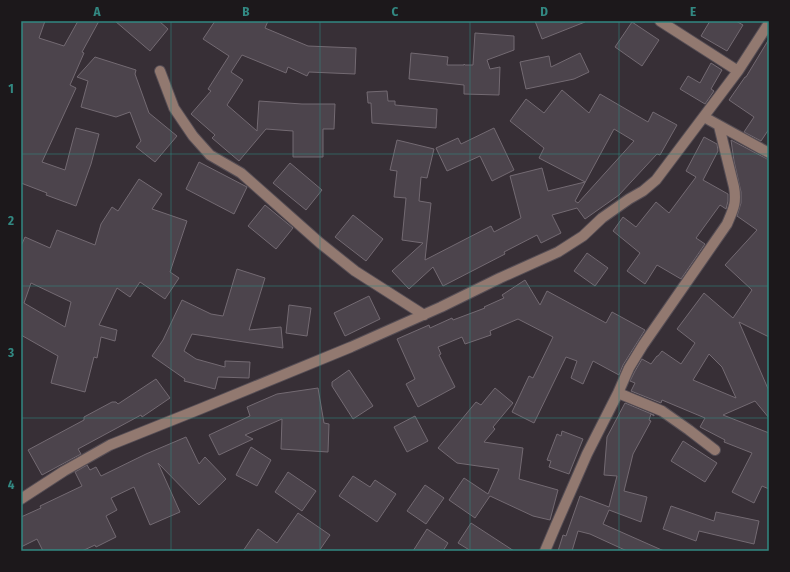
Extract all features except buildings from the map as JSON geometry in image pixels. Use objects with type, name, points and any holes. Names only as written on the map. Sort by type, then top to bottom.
[{"type":"street","points":[[660,21],[738,71]]},
{"type":"street","points":[[21,499],[64,471],[110,445],[351,347],[424,315],[558,252],[583,236],[602,218],[643,191],[656,180],[738,71],[769,23]]},
{"type":"street","points":[[160,71],[174,108],[193,136],[210,154],[241,173],[320,243],[355,271],[424,315]]},
{"type":"street","points":[[704,117],[769,153]]},
{"type":"street","points":[[545,551],[587,454],[629,368],[643,345],[727,224],[735,204],[736,196],[719,126]]},
{"type":"street","points":[[618,393],[662,411],[715,450]]}]
